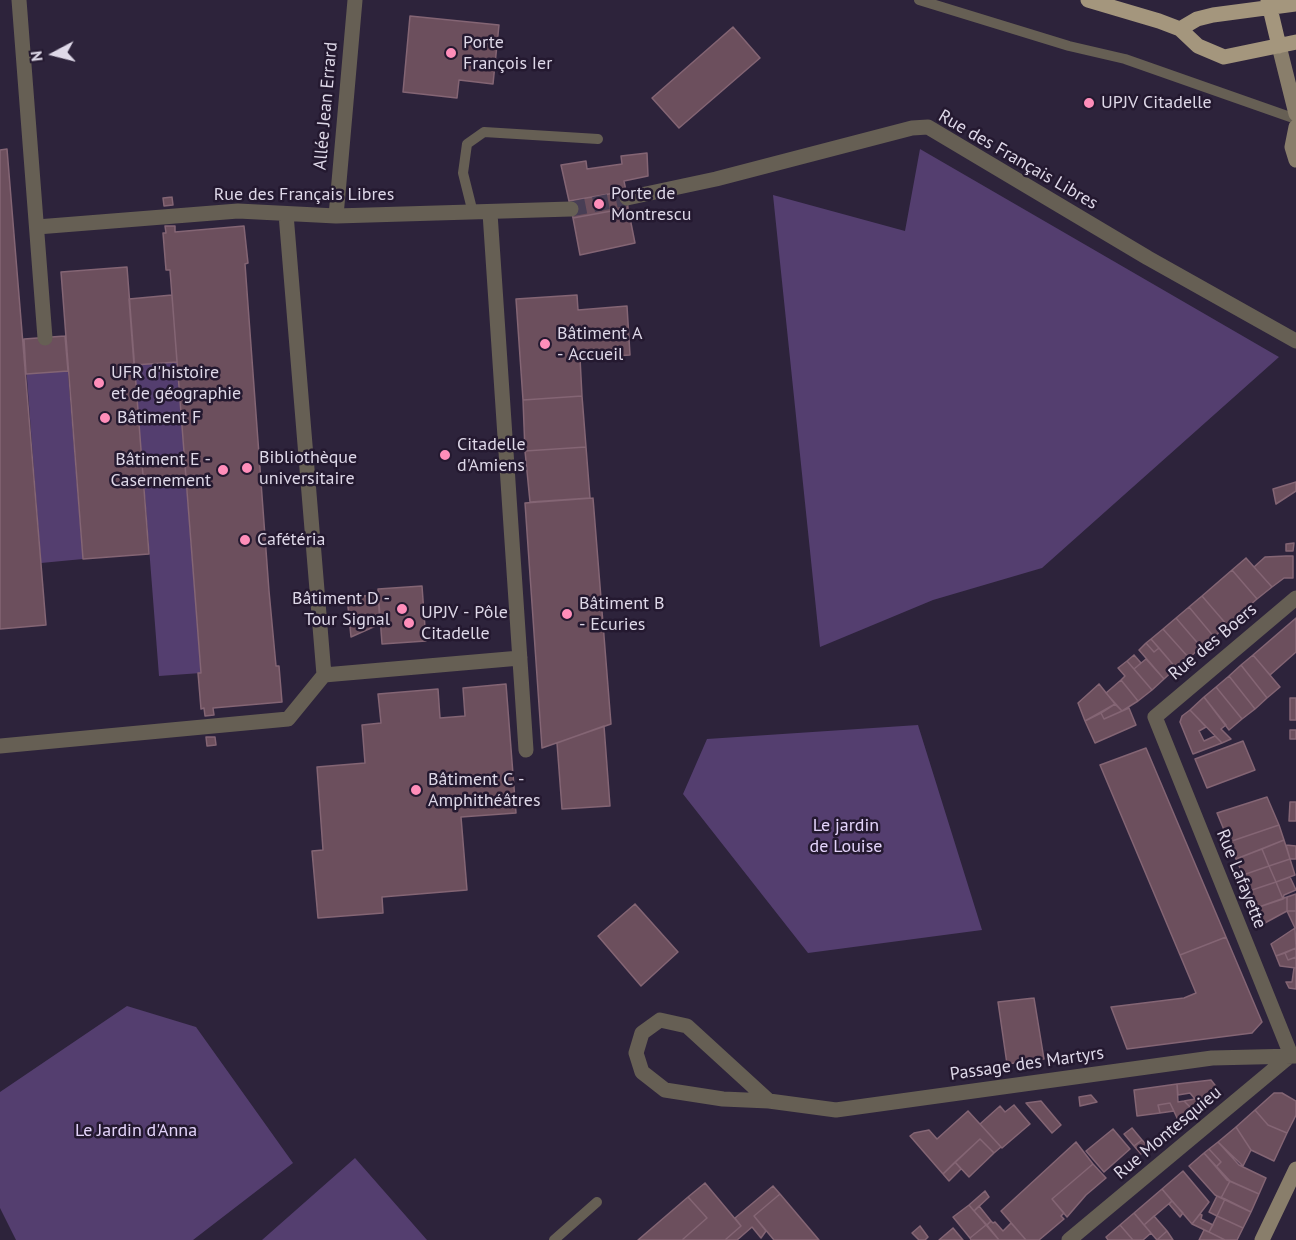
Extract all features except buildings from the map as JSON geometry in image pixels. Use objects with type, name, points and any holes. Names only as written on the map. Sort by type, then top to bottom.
[{"type":"main road","points":[[1088,0],[1180,29],[1198,46],[1224,57],[1296,42]]},
{"type":"main road","points":[[1180,29],[1197,19],[1269,4],[1296,4]]},
{"type":"main road","points":[[1269,4],[1279,46]]},
{"type":"street","points":[[19,0],[45,338]]},
{"type":"street","name":"Allée Jean Errard","points":[[336,216],[355,0]]},
{"type":"street","points":[[1279,46],[1296,114]]},
{"type":"street","name":"Rue des Français Libres","points":[[627,198],[716,179],[912,129],[928,127],[1148,258],[1296,341]]},
{"type":"street","points":[[1296,128],[1293,147],[1296,160]]},
{"type":"street","name":"Rue des Français Libres","points":[[37,227],[238,211],[336,216],[571,209]]},
{"type":"street","points":[[490,213],[526,750]]},
{"type":"street","points":[[0,746],[288,719],[324,675],[286,214]]},
{"type":"street","name":"Rue des Boers","points":[[1155,717],[1296,598]]},
{"type":"street","points":[[324,675],[520,658]]},
{"type":"street","name":"Rue Lafayette","points":[[1155,717],[1294,1055]]},
{"type":"street","name":"Passage des Martyrs","points":[[769,1101],[687,1026],[660,1020],[642,1033],[636,1053],[642,1072],[665,1090],[723,1099],[769,1101],[836,1110],[1212,1058],[1294,1055]]},
{"type":"street","name":"Rue Montesquieu","points":[[1069,1240],[1294,1055]]},
{"type":"street","points":[[1262,1240],[1296,1169]]},
{"type":"lane","points":[[919,0],[1069,46],[1125,59],[1296,119]]},
{"type":"lane","points":[[473,213],[463,173],[467,144],[484,132],[598,139]]},
{"type":"lane","points":[[554,1240],[597,1202]]},
{"type":"green space","points":[[920,149],[1279,357],[1042,568],[933,600],[820,647],[773,195],[905,231]]},
{"type":"green space","points":[[65,336],[83,559],[41,563],[24,339]]},
{"type":"green space","points":[[177,362],[185,461],[142,465],[134,365]]},
{"type":"green space","points":[[186,480],[201,673],[159,676],[144,483]]},
{"type":"green space","name":"Le jardin de Louise","points":[[918,725],[982,930],[808,953],[683,794],[707,739]]},
{"type":"green space","name":"Le Jardin d'Anna","points":[[127,1006],[196,1027],[293,1163],[193,1240],[16,1240],[0,1208],[0,1092]]},
{"type":"green space","points":[[355,1158],[427,1240],[262,1240]]},
{"type":"tunnel","points":[[571,209],[627,198]]},
{"type":"place","name":"Porte François Ier","points":[[451,53]]},
{"type":"place","name":"UPJV Citadelle","points":[[1089,103]]},
{"type":"place","name":"Porte de Montrescu","points":[[599,204]]},
{"type":"place","name":"Bâtiment A - Accueil","points":[[545,344]]},
{"type":"place","name":"UFR d'histoire et de géographie","points":[[99,383]]},
{"type":"place","name":"Bâtiment F","points":[[105,418]]},
{"type":"place","name":"Citadelle d'Amiens","points":[[445,455]]},
{"type":"place","name":"Bibliothèque universitaire","points":[[247,468]]},
{"type":"place","name":"Bâtiment E - Casernement","points":[[223,470]]},
{"type":"place","name":"Cafétéria","points":[[245,540]]},
{"type":"place","name":"Bâtiment D - Tour Signal","points":[[402,609]]},
{"type":"place","name":"Bâtiment B - Ecuries","points":[[567,614]]},
{"type":"place","name":"UPJV - Pôle Citadelle","points":[[409,623]]},
{"type":"place","name":"Bâtiment C - Amphithéâtres","points":[[416,790]]}]
